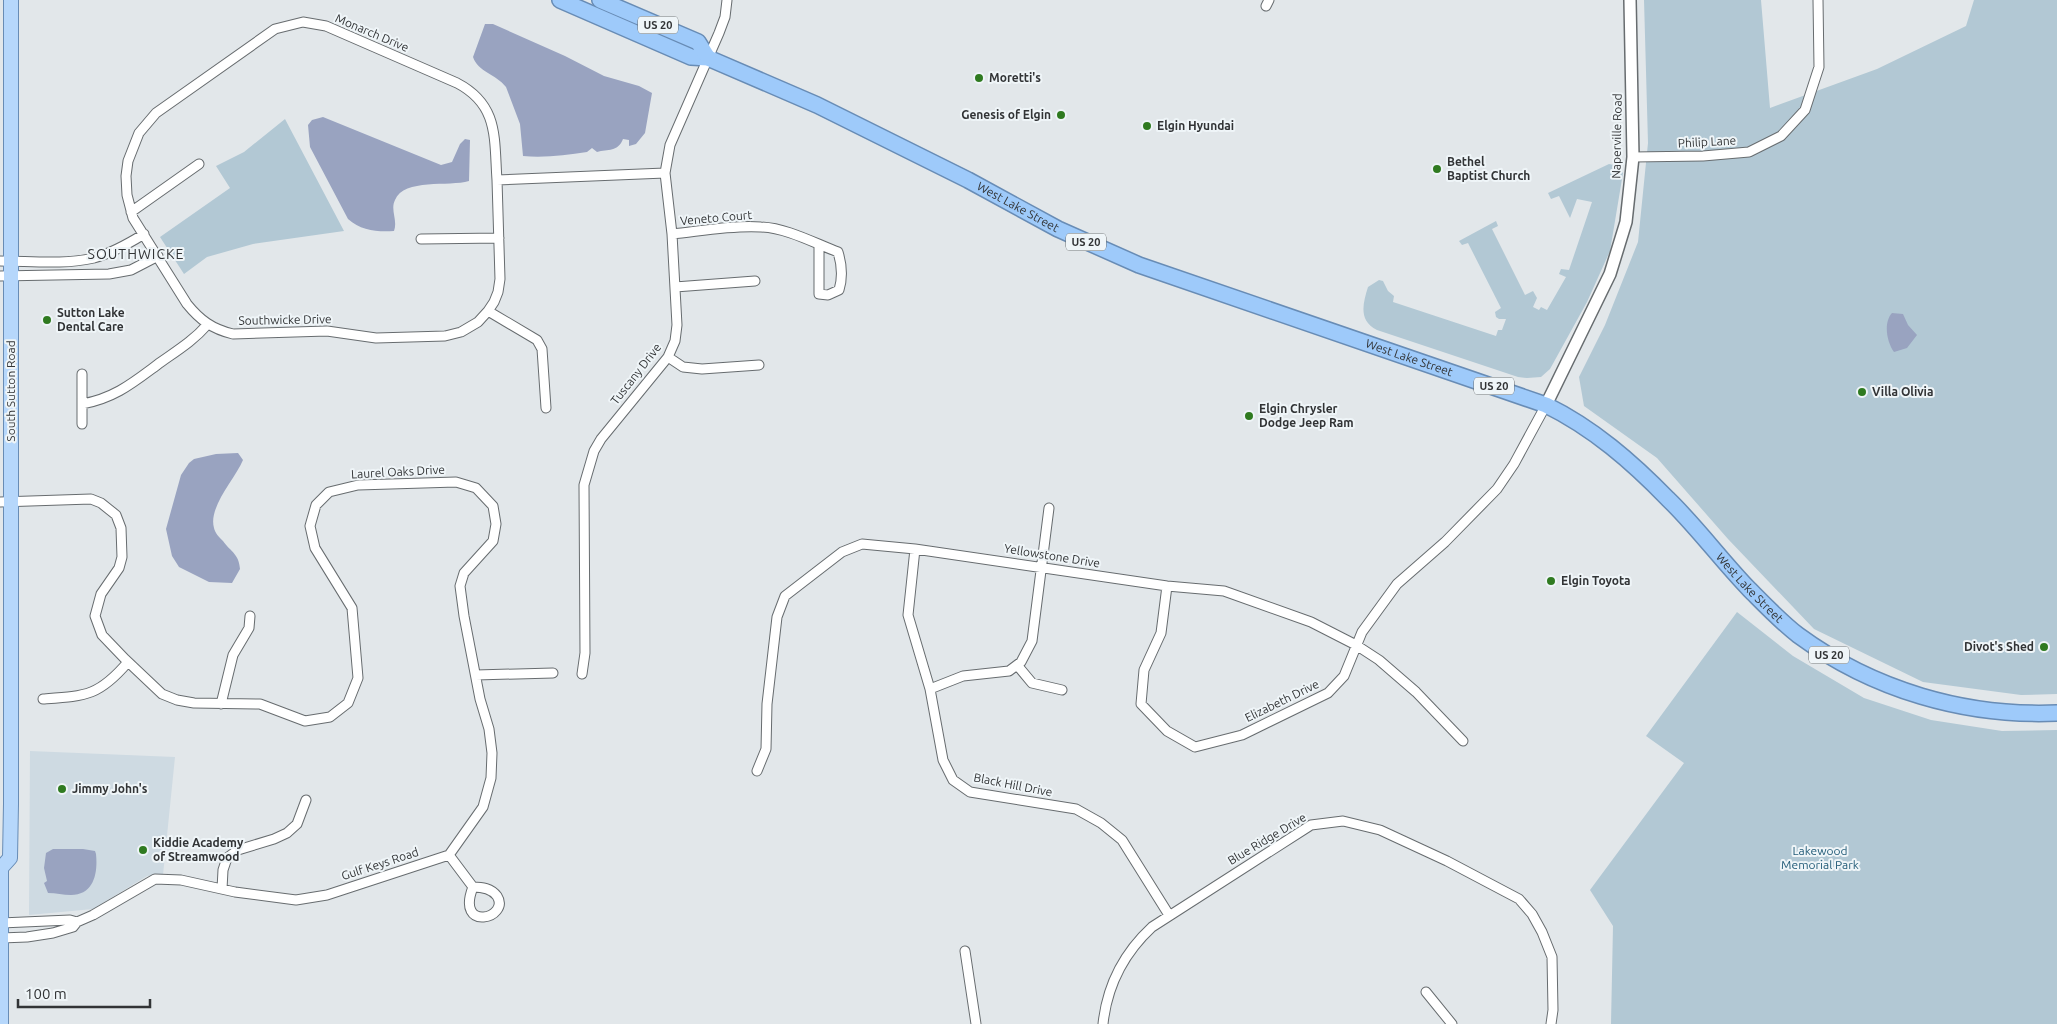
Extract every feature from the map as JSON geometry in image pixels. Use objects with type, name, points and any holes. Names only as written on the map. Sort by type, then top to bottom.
[{"type":"highway","name":"West Lake Street","points":[[560,0],[691,57],[708,58],[826,110],[968,180],[1058,229],[1139,265],[1546,405],[1565,414],[1613,447],[1669,499],[1748,588],[1796,634],[1824,653],[1872,679],[1926,698],[1984,710],[2010,713],[2057,714]]},
{"type":"highway","name":"West Lake Street","points":[[600,0],[698,42],[708,58]]},
{"type":"main road","name":"South Sutton Road","points":[[1,1024],[0,867],[10,858],[4,501],[11,0]]},
{"type":"street","name":"Tuscany Drive","points":[[582,674],[585,653],[584,485],[588,467],[601,439],[668,357],[675,341],[677,325],[672,234],[665,174],[670,145],[725,17],[727,0]]},
{"type":"street","name":"Naperville Road","points":[[1546,405],[1610,274],[1626,222],[1633,157],[1630,0]]},
{"type":"street","name":"Philip Lane","points":[[1633,157],[1703,156],[1749,152],[1781,136],[1805,110],[1820,67],[1818,0]]},
{"type":"street","name":"Monarch Drive","points":[[144,234],[131,212],[126,185],[128,161],[133,145],[147,122],[156,113],[275,29],[303,22],[315,23],[334,30],[457,83],[477,96],[484,104],[492,121],[497,180]]},
{"type":"street","points":[[131,212],[199,164]]},
{"type":"street","points":[[497,180],[665,174]]},
{"type":"street","name":"Southwicke Drive","points":[[144,234],[187,304],[207,325],[220,331],[233,334],[327,331],[379,338],[445,336],[470,328],[488,311],[498,292],[497,180]]},
{"type":"street","name":"Veneto Court","points":[[672,234],[762,227],[780,230],[838,252],[842,264],[842,282],[839,290],[828,295],[819,294],[819,245]]},
{"type":"street","points":[[6,261],[73,261],[94,258],[115,251],[144,234]]},
{"type":"street","points":[[421,239],[498,238]]},
{"type":"street","points":[[6,276],[109,274],[131,270],[158,256]]},
{"type":"street","points":[[73,261],[73,275]]},
{"type":"street","points":[[675,286],[755,281]]},
{"type":"street","points":[[488,311],[537,340],[542,349],[546,408]]},
{"type":"street","points":[[82,404],[110,396],[142,379],[196,337],[207,325]]},
{"type":"street","points":[[668,357],[683,367],[702,369],[759,365]]},
{"type":"street","points":[[82,374],[82,424]]},
{"type":"street","name":"Elizabeth Drive","points":[[1167,586],[1161,633],[1144,670],[1141,704],[1168,731],[1195,747],[1242,735],[1328,693],[1344,676],[1362,632],[1397,584],[1445,542],[1497,489],[1514,464],[1546,405]]},
{"type":"street","name":"Laurel Oaks Drive","points":[[4,501],[91,500],[101,503],[116,515],[121,528],[122,557],[115,576],[101,594],[95,616],[102,635],[162,694],[177,700],[194,703],[260,704],[305,721],[330,717],[348,703],[358,678],[352,608],[315,548],[310,526],[316,505],[329,492],[358,485],[456,482],[476,488],[493,506],[496,524],[493,541],[464,573],[460,586],[476,675]]},
{"type":"street","points":[[930,689],[964,676],[1009,671],[1021,662],[1032,641],[1049,508]]},
{"type":"street","name":"Yellowstone Drive","points":[[757,771],[766,749],[767,704],[777,617],[785,596],[842,552],[862,544],[915,549],[1041,566],[1167,586],[1224,591],[1311,622],[1356,645],[1379,660],[1416,692],[1463,741]]},
{"type":"street","name":"Black Hill Drive","points":[[915,549],[908,615],[930,689],[943,760],[954,780],[970,792],[1076,810],[1101,823],[1122,840],[1169,915]]},
{"type":"street","points":[[221,704],[233,655],[249,628],[250,616]]},
{"type":"street","points":[[43,699],[79,697],[97,690],[112,681],[128,662]]},
{"type":"street","points":[[1017,665],[1032,684],[1062,690]]},
{"type":"street","points":[[473,887],[449,855],[483,807],[491,778],[492,753],[489,729],[476,675],[553,673]]},
{"type":"street","points":[[222,890],[226,858],[238,850],[287,833],[298,824],[306,800]]},
{"type":"street","name":"Blue Ridge Drive","points":[[1103,1024],[1111,987],[1120,967],[1143,936],[1169,915],[1311,824],[1343,821],[1380,830],[1447,861],[1519,899],[1542,932],[1552,957],[1553,1010],[1550,1024]]},
{"type":"street","name":"Gulf Keys Road","points":[[1,938],[28,937],[53,933],[73,927],[77,922],[93,915],[155,879],[181,880],[222,890],[296,900],[327,895],[449,855]]},
{"type":"street","name":"Gulf Keys Road","points":[[1,922],[70,920],[77,922]]},
{"type":"street","points":[[965,952],[976,1024]]},
{"type":"street","points":[[1426,992],[1452,1024]]},
{"type":"shaded area","points":[[485,24],[493,24],[565,56],[604,76],[639,86],[652,93],[645,133],[636,144],[629,146],[629,140],[623,139],[618,146],[609,150],[597,152],[592,148],[587,152],[563,155],[523,156],[520,124],[506,87],[483,70],[473,57]]},
{"type":"shaded area","points":[[323,117],[441,165],[452,162],[460,144],[465,139],[470,140],[469,181],[428,184],[400,193],[394,204],[394,231],[376,231],[358,226],[348,219],[310,147],[308,125],[312,120]]},
{"type":"shaded area","points":[[1892,313],[1903,314],[1908,325],[1917,335],[1907,348],[1894,352],[1889,343],[1887,332],[1889,317]]},
{"type":"shaded area","points":[[238,453],[243,460],[218,502],[213,520],[215,532],[236,556],[240,569],[232,583],[209,582],[179,567],[172,556],[166,529],[181,475],[189,463],[194,459],[216,454]]},
{"type":"shaded area","points":[[30,751],[175,757],[163,875],[147,876],[93,909],[29,915]]},
{"type":"shaded area","points":[[53,849],[95,851],[96,854],[95,875],[90,887],[79,894],[48,893],[44,883],[47,881],[44,868],[46,853]]},
{"type":"green space","points":[[1644,0],[1761,0],[1770,108],[1877,69],[1966,26],[1974,0],[2057,0],[2057,694],[2021,695],[1923,682],[1814,629],[1728,539],[1657,458],[1584,406],[1579,377],[1605,325],[1638,242],[1648,143]]},
{"type":"green space","points":[[285,119],[344,231],[253,244],[207,257],[184,274],[160,237],[230,188],[216,166],[244,152]]},
{"type":"green space","points":[[1609,164],[1618,166],[1623,173],[1610,251],[1587,302],[1550,369],[1541,377],[1518,377],[1377,330],[1367,322],[1364,317],[1366,293],[1368,287],[1379,280],[1383,281],[1388,291],[1394,296],[1393,302],[1496,336],[1498,330],[1502,330],[1506,319],[1496,317],[1495,312],[1501,308],[1468,243],[1462,245],[1459,241],[1496,221],[1498,226],[1492,229],[1525,295],[1533,291],[1537,298],[1533,307],[1539,310],[1541,307],[1547,310],[1566,277],[1559,274],[1561,269],[1569,270],[1592,202],[1577,199],[1570,218],[1559,196],[1551,199],[1548,193]]},
{"type":"green space","name":"Lakewood Memorial Park","points":[[1737,612],[1793,656],[1864,698],[1931,720],[2002,731],[2057,730],[2057,1024],[1611,1024],[1613,926],[1590,890],[1684,763],[1646,736]]},
{"type":"place","name":"Moretti's","points":[[979,78]]},
{"type":"place","name":"Genesis of Elgin","points":[[1061,115]]},
{"type":"place","name":"Elgin Hyundai","points":[[1147,126]]},
{"type":"place","name":"Bethel Baptist Church","points":[[1437,169]]},
{"type":"place","name":"Sutton Lake Dental Care","points":[[47,320]]},
{"type":"place","name":"Villa Olivia","points":[[1862,392]]},
{"type":"place","name":"Elgin Chrysler Dodge Jeep Ram","points":[[1249,416]]},
{"type":"place","name":"Elgin Toyota","points":[[1551,581]]},
{"type":"place","name":"Divot's Shed","points":[[2044,647]]},
{"type":"place","name":"Jimmy John's","points":[[62,789]]},
{"type":"place","name":"Kiddie Academy of Streamwood","points":[[143,850]]},
{"type":"district","name":"SOUTHWICKE","points":[[136,254]]}]
